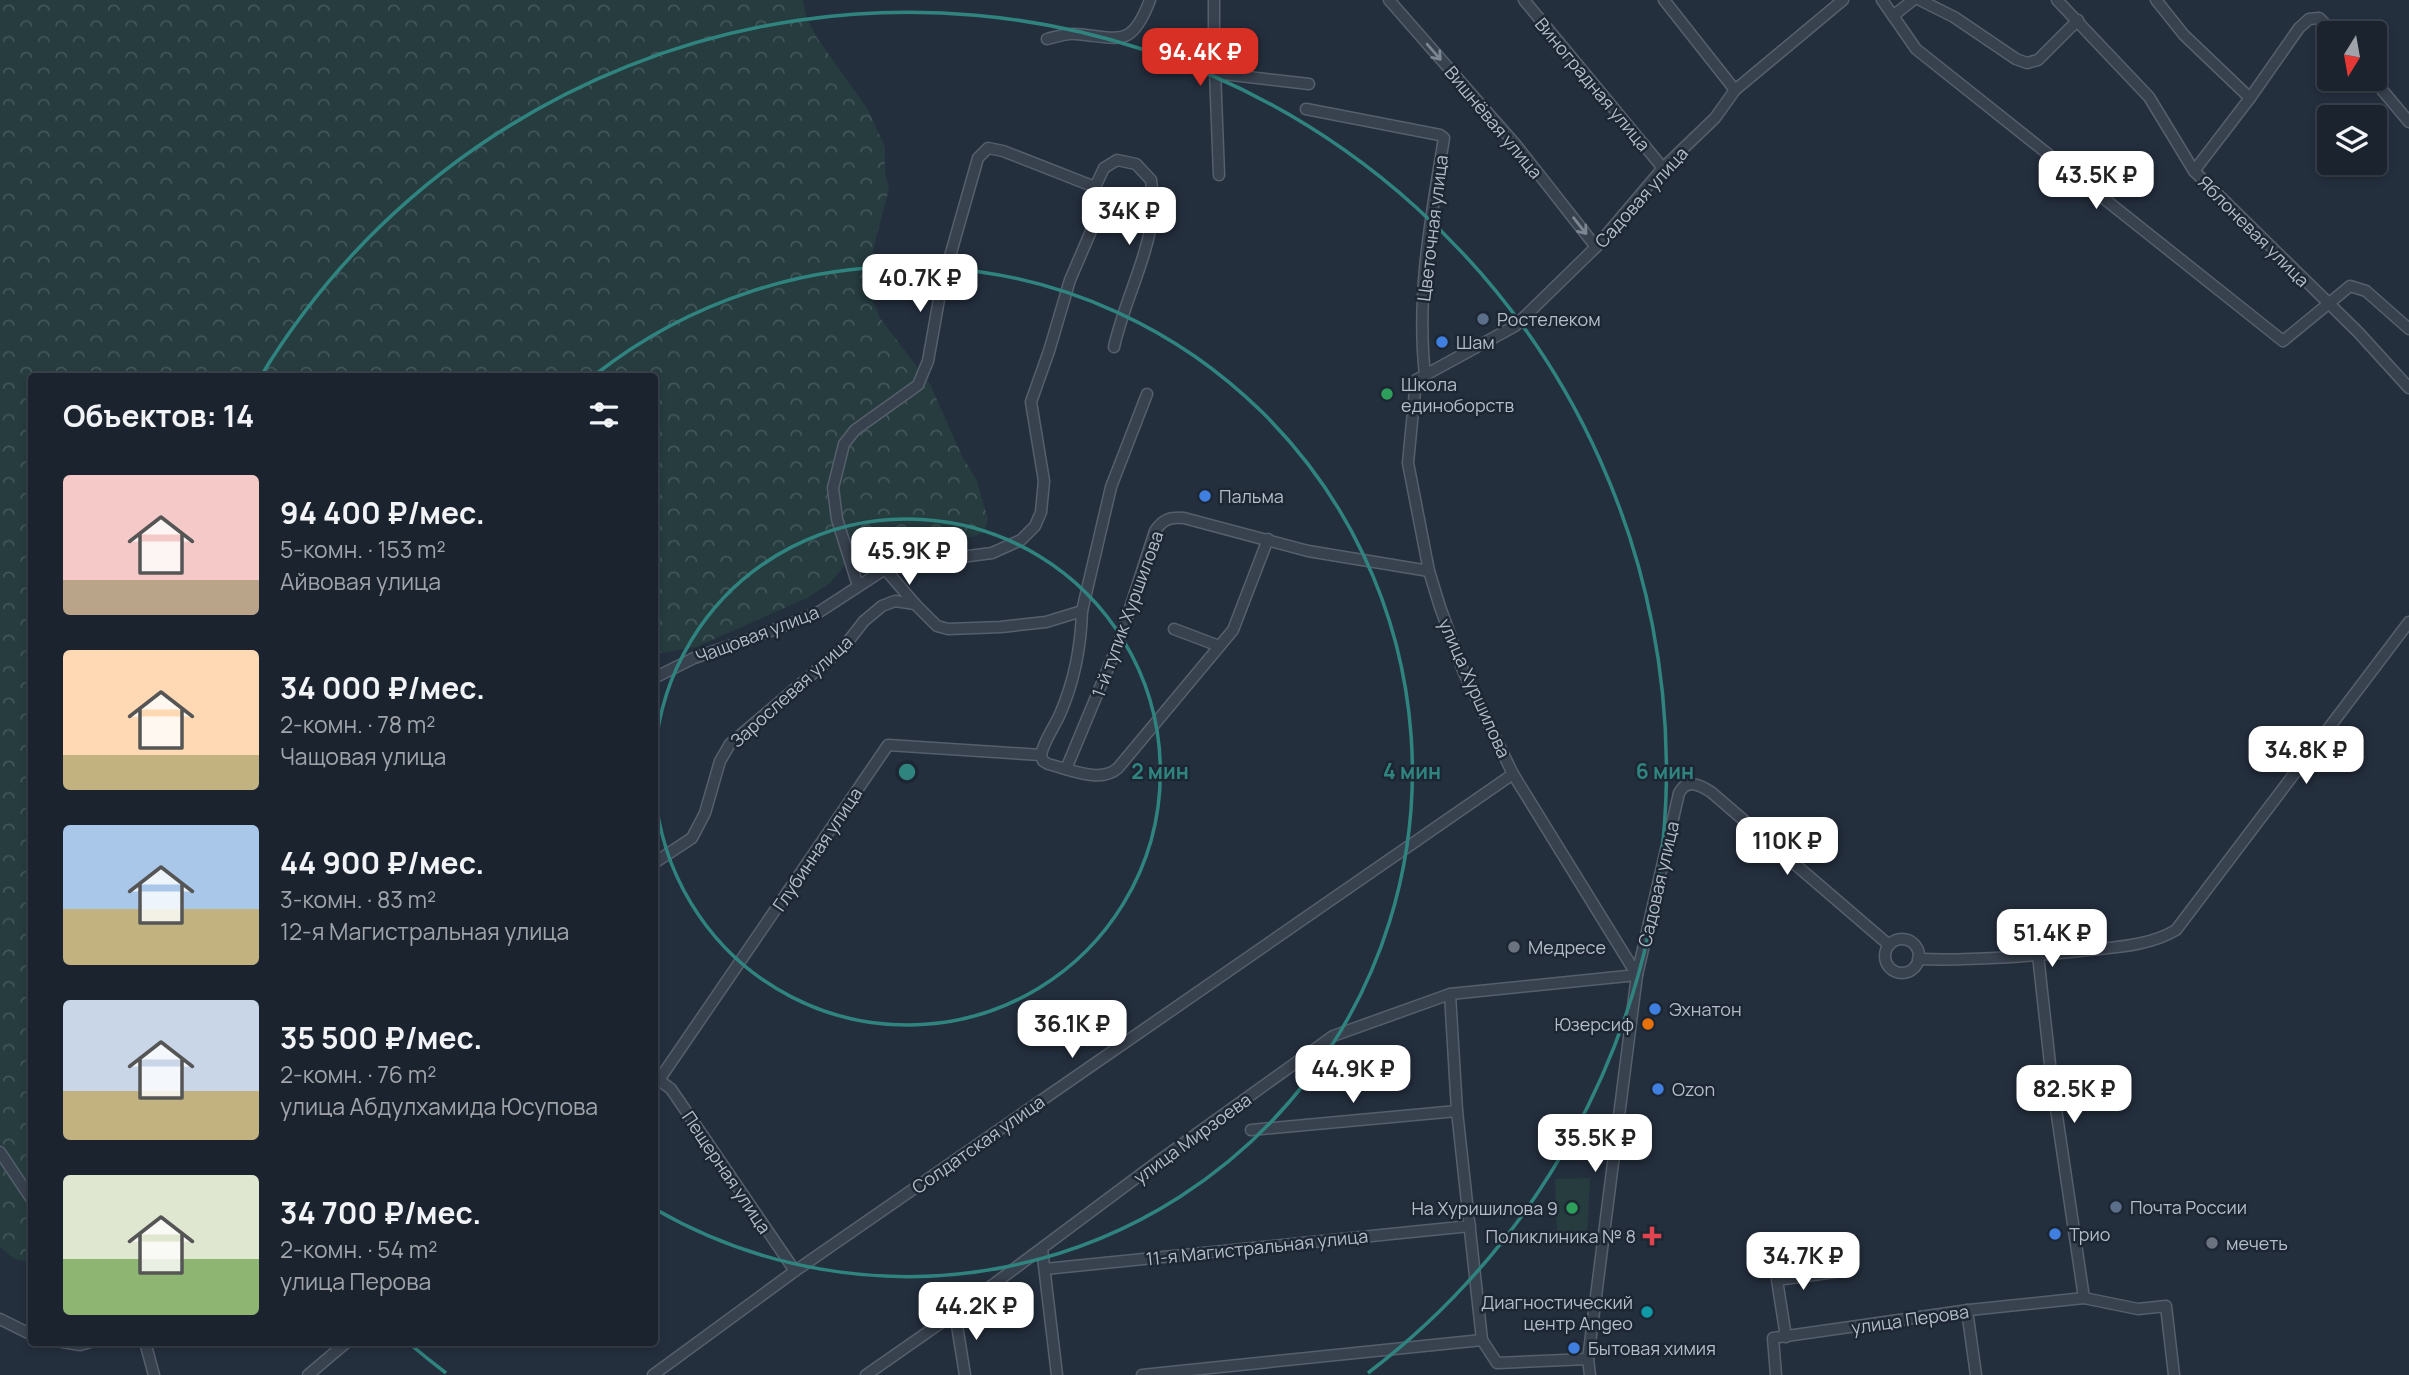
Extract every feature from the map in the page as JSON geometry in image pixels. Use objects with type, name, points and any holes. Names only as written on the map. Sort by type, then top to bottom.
[{"type":"street","points":[[1047,39],[1071,33],[1119,39],[1135,31],[1150,0]]},
{"type":"street","points":[[1214,0],[1219,175]]},
{"type":"street","name":"Вишнёвая улица","points":[[1389,0],[1516,145],[1596,247]]},
{"type":"street","name":"Виноградная улица","points":[[1524,0],[1662,168]]},
{"type":"street","points":[[1664,0],[1735,90]]},
{"type":"street","name":"Садовая улица","points":[[1425,375],[1516,326],[1596,247],[1662,168],[1715,118],[1735,90],[1843,0]]},
{"type":"street","points":[[1882,0],[1916,49],[2283,341],[2350,286],[2366,291],[2409,329]]},
{"type":"street","points":[[1893,16],[1913,0]]},
{"type":"street","points":[[1920,0],[1954,17],[2016,59],[2027,63],[2038,60],[2078,20]]},
{"type":"street","name":"Яблоневая улица","points":[[2057,0],[2149,97],[2194,171],[2358,332],[2409,388]]},
{"type":"street","points":[[2156,0],[2184,35],[2250,98]]},
{"type":"street","points":[[2194,171],[2300,29],[2309,19],[2319,18],[2322,21]]},
{"type":"street","points":[[1215,73],[1309,84]]},
{"type":"street","points":[[2383,91],[2409,122]]},
{"type":"street","name":"Цветочная улица","points":[[1306,109],[1440,135],[1444,138],[1425,262],[1420,334],[1425,375]]},
{"type":"street","points":[[858,586],[837,519],[833,488],[844,444],[855,430],[918,385],[928,360],[941,288],[978,158],[988,148],[1003,151],[1095,187],[1104,168],[1116,160],[1136,164],[1152,180],[1153,211],[1144,251],[1121,316],[1114,347]]},
{"type":"street","name":"Чащовая улица","points":[[658,676],[694,658],[819,612],[885,569],[907,559],[992,553],[1021,540],[1035,526],[1041,512],[1044,481],[1031,402],[1070,280],[1091,231],[1097,204],[1095,187]]},
{"type":"street","name":"улица Хуршилова","points":[[1425,375],[1416,380],[1408,463],[1440,607],[1464,673],[1513,774],[1637,975]]},
{"type":"street","points":[[885,569],[937,625],[948,629],[1046,622],[1082,611],[1111,487],[1147,394]]},
{"type":"street","name":"1-й тупик Хуршилова","points":[[1066,769],[1101,690],[1155,531],[1161,522],[1171,517],[1184,518],[1308,551],[1430,571]]},
{"type":"street","points":[[1041,755],[1043,761],[1048,764],[1102,776],[1111,775],[1233,630],[1268,539]]},
{"type":"street","name":"Зарослевая улица","points":[[658,860],[692,838],[705,813],[720,761],[730,744],[843,648],[864,621],[883,606],[895,601],[915,604]]},
{"type":"street","name":"1-й тупик Хуршилова","points":[[1041,755],[1071,682],[1081,635],[1082,611]]},
{"type":"street","points":[[1919,959],[1952,960],[2038,955],[2159,940],[2176,930],[2409,622]]},
{"type":"street","points":[[1174,629],[1219,646]]},
{"type":"street","name":"Глубинная улица","points":[[658,1079],[888,745],[1041,755]]},
{"type":"street","name":"Солдатская улица","points":[[653,1375],[795,1271],[1513,774]]},
{"type":"street","name":"Садовая улица","points":[[1590,1375],[1588,1359],[1637,975],[1682,787],[1688,784],[1699,785],[1711,792],[1889,945]]},
{"type":"street","points":[[1900,939],[1912,942],[1919,953],[1919,959],[1916,965],[1906,972],[1893,970],[1885,960],[1885,954],[1889,945],[1900,939]]},
{"type":"street","points":[[2038,955],[2052,1082],[2084,1298]]},
{"type":"street","name":"улица Мирзоева","points":[[866,1375],[956,1313],[1156,1163],[1333,1036],[1450,994],[1637,975]]},
{"type":"street","points":[[1450,994],[1458,1111],[1482,1340],[1497,1363],[1588,1359]]},
{"type":"street","name":"Пещерная улица","points":[[658,1081],[671,1089],[795,1271]]},
{"type":"street","points":[[1251,1130],[1458,1111]]},
{"type":"street","points":[[0,1152],[28,1194]]},
{"type":"street","name":"11-я Магистральная улица","points":[[1045,1269],[1470,1226]]},
{"type":"street","points":[[1042,1249],[1057,1375]]},
{"type":"street","points":[[1776,1375],[1773,1338],[1786,1337],[1777,1280],[1849,1270]]},
{"type":"street","name":"улица Перова","points":[[1786,1337],[1967,1310],[2084,1298],[2138,1309],[2166,1306],[2174,1375]]},
{"type":"street","points":[[1967,1310],[1976,1375]]},
{"type":"street","points":[[956,1313],[965,1375]]},
{"type":"street","points":[[0,1319],[28,1333]]},
{"type":"street","points":[[1142,1375],[1482,1340]]},
{"type":"street","points":[[146,1346],[153,1375]]},
{"type":"street","points":[[308,1375],[342,1346]]},
{"type":"green space","points":[[0,0],[803,0],[806,16],[817,38],[867,108],[885,147],[885,173],[889,189],[873,250],[871,296],[880,318],[930,384],[962,456],[976,479],[988,519],[984,532],[972,537],[878,545],[863,549],[851,558],[830,583],[807,598],[696,647],[658,653],[658,373],[28,373],[28,1262],[13,1258],[0,1247]]},
{"type":"green space","name":"На Хуришилова 9","points":[[1590,1178],[1587,1238],[1557,1237],[1555,1179]]},
{"type":"place","name":"Ростелеком","points":[[1483,319]]},
{"type":"place","name":"Шам","points":[[1442,342]]},
{"type":"place","name":"Школа единоборств","points":[[1387,394]]},
{"type":"place","name":"Пальма","points":[[1205,496]]},
{"type":"place","name":"Медресе","points":[[1514,947]]},
{"type":"place","name":"Эхнатон","points":[[1655,1009]]},
{"type":"place","name":"Юзерсиф","points":[[1648,1024]]},
{"type":"place","name":"Ozon","points":[[1658,1089]]},
{"type":"place","name":"Почта России","points":[[2116,1207]]},
{"type":"place","name":"На Хуришилова 9","points":[[1572,1208]]},
{"type":"place","name":"Трио","points":[[2055,1234]]},
{"type":"place","name":"Поликлиника № 8","points":[[1652,1236]]},
{"type":"place","name":"мечеть","points":[[2212,1243]]},
{"type":"place","name":"Диагностический центр Angeo","points":[[1647,1312]]},
{"type":"place","name":"Бытовая химия","points":[[1574,1348]]}]
